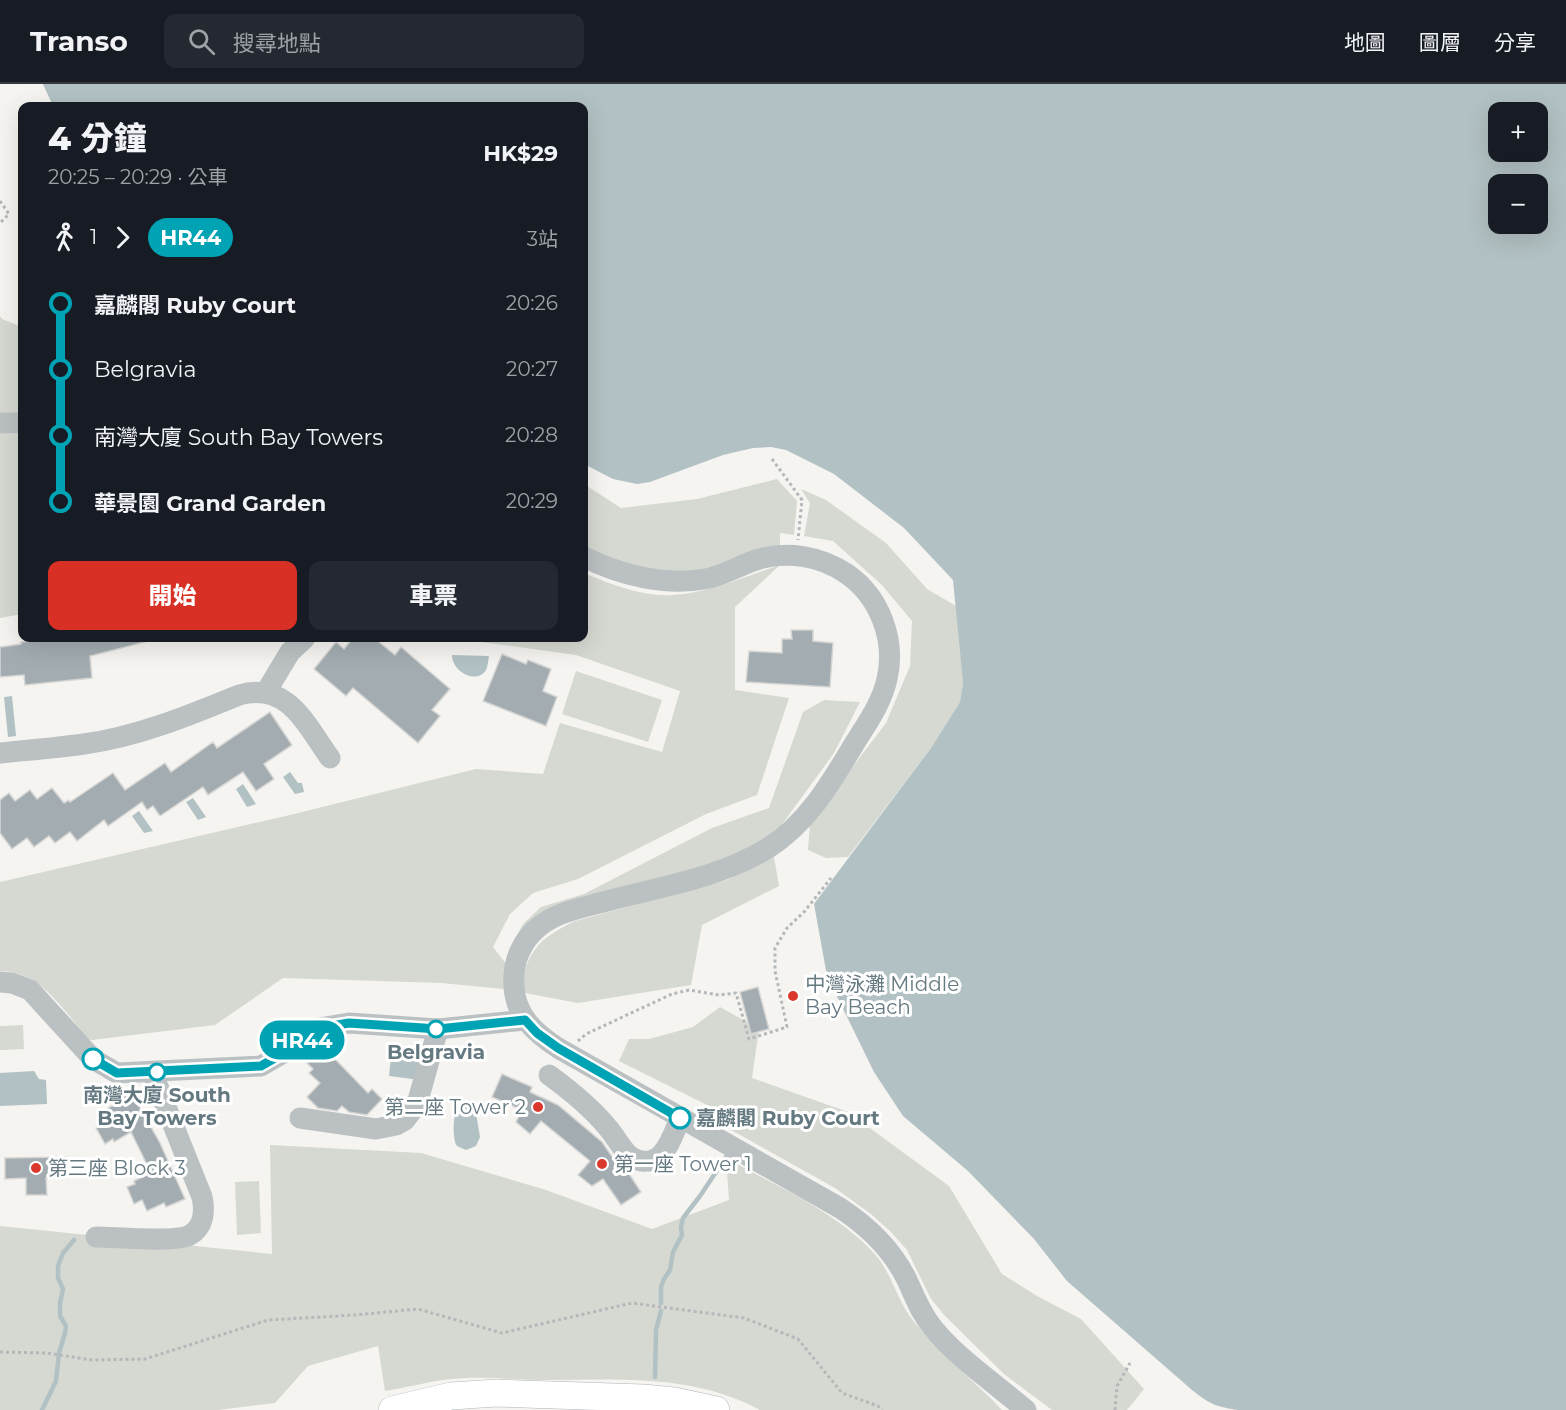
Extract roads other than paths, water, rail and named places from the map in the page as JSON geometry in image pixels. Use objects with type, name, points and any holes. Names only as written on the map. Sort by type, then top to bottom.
[{"type":"main road","points":[[392,1410],[451,1396],[496,1393],[644,1398],[674,1401],[716,1410]]},
{"type":"street","points":[[0,423],[18,423]]},
{"type":"street","points":[[588,559],[608,568],[634,575],[686,581],[715,577],[763,558],[796,556],[826,562],[864,587],[880,613],[887,634],[890,666],[884,691],[869,720],[819,800],[796,826],[769,848],[745,861],[723,869],[573,910],[539,926],[522,948],[514,975],[515,996],[525,1020],[547,1041],[570,1055],[840,1208],[868,1228],[881,1240],[897,1262],[922,1312],[934,1329],[1026,1410]]},
{"type":"street","points":[[266,692],[290,652],[301,642]]},
{"type":"street","points":[[0,753],[85,744],[163,723],[239,695],[266,692],[285,700],[294,708],[330,758]]},
{"type":"street","points":[[0,982],[12,983],[30,990],[93,1059],[117,1073],[261,1066],[319,1028],[349,1023],[438,1029],[525,1020]]},
{"type":"street","points":[[300,1118],[376,1128],[396,1125],[412,1113],[417,1104],[438,1029]]},
{"type":"street","points":[[96,1237],[177,1238],[191,1235],[204,1216],[202,1197],[152,1072]]},
{"type":"street","points":[[549,1075],[582,1100],[610,1130],[628,1155],[637,1160],[647,1161],[657,1158],[664,1151],[680,1118]]},
{"type":"waterway","points":[[661,1303],[661,1287],[670,1270],[673,1252],[682,1235],[683,1218],[728,1154]]},
{"type":"waterway","points":[[42,1410],[56,1381],[59,1353],[66,1326],[60,1316],[63,1289],[58,1278],[58,1266],[63,1253],[74,1240]]},
{"type":"waterway","points":[[655,1377],[656,1330],[661,1311]]},
{"type":"place","name":"中灣泳灘 Middle Bay Beach","points":[[793,996]]},
{"type":"place","name":"Belgravia","points":[[436,1029]]},
{"type":"place","name":"南灣大廈 South Bay Towers","points":[[157,1072]]},
{"type":"place","name":"第二座 Tower 2","points":[[538,1107]]},
{"type":"place","name":"嘉麟閣 Ruby Court","points":[[680,1118]]},
{"type":"place","name":"第一座 Tower 1","points":[[602,1164]]},
{"type":"place","name":"第三座 Block 3","points":[[36,1168]]}]
